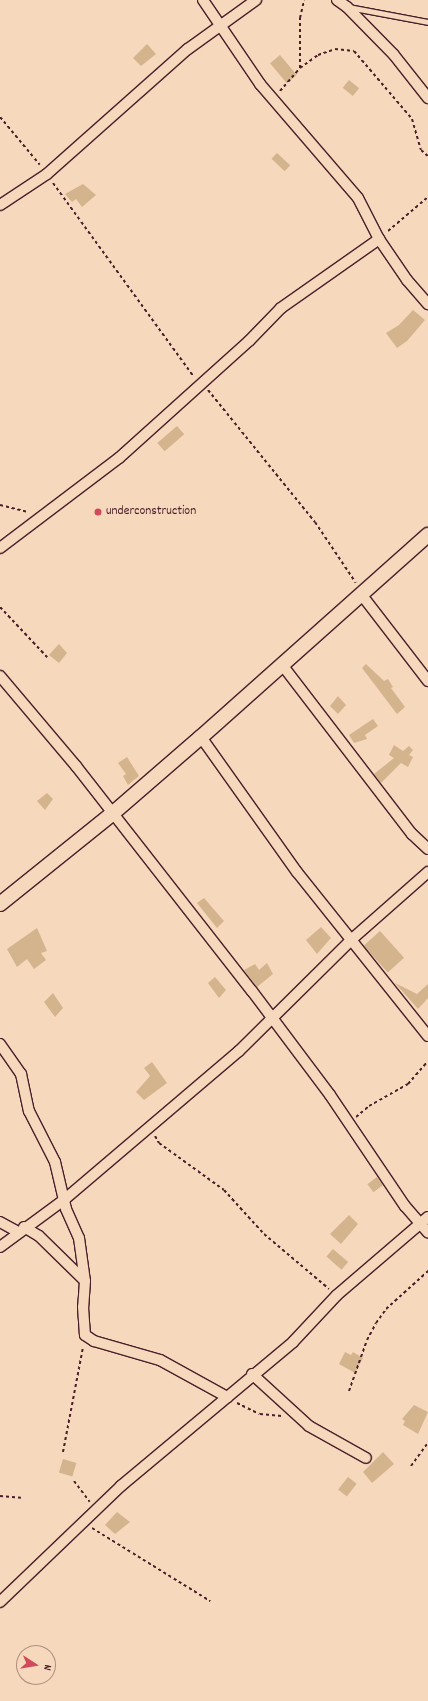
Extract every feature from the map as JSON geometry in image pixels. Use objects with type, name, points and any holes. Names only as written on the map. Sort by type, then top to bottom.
[{"type":"street","points":[[203,0],[260,84],[358,198],[379,239],[407,280],[428,304]]},
{"type":"street","points":[[0,205],[47,174],[188,49],[256,0]]},
{"type":"street","points":[[337,0],[347,7],[394,55],[428,98]]},
{"type":"street","points":[[0,548],[119,458],[282,308],[379,239]]},
{"type":"street","points":[[0,904],[112,814],[283,666],[362,593],[428,535]]},
{"type":"street","points":[[362,593],[428,681]]},
{"type":"street","points":[[283,666],[412,834],[428,849]]},
{"type":"street","points":[[0,676],[38,720],[271,1017],[424,1220],[428,1232]]},
{"type":"street","points":[[201,737],[297,872],[428,1036]]},
{"type":"street","points":[[0,1247],[21,1229],[65,1199],[239,1051],[271,1017],[351,940],[428,872]]},
{"type":"street","points":[[0,1044],[22,1074],[29,1112],[55,1162],[65,1199],[66,1209],[79,1238],[85,1281],[83,1307],[86,1335],[94,1341],[160,1360],[227,1397]]},
{"type":"street","points":[[0,1602],[160,1452],[227,1397],[252,1374],[293,1342],[337,1295],[424,1220]]},
{"type":"street","points":[[0,1222],[39,1236],[85,1281]]},
{"type":"street","points":[[252,1374],[313,1428],[366,1458]]},
{"type":"lane","points":[[347,7],[428,22]]},
{"type":"path","points":[[300,68],[300,18],[304,0]]},
{"type":"path","points":[[278,104],[283,84],[300,68],[318,55],[336,49],[354,51],[412,119],[418,143],[428,156]]},
{"type":"path","points":[[0,117],[22,141],[47,174],[201,384],[315,522],[362,593]]},
{"type":"path","points":[[379,239],[428,197]]},
{"type":"path","points":[[0,505],[41,516]]},
{"type":"path","points":[[0,607],[47,657]]},
{"type":"path","points":[[350,1123],[369,1106],[408,1084],[428,1061]]},
{"type":"path","points":[[156,1123],[155,1138],[159,1144],[224,1190],[264,1234],[298,1265],[337,1295]]},
{"type":"path","points":[[349,1391],[367,1340],[376,1323],[386,1310],[428,1271]]},
{"type":"path","points":[[63,1452],[86,1335]]},
{"type":"path","points":[[227,1397],[260,1414],[299,1417]]},
{"type":"path","points":[[411,1466],[428,1443]]},
{"type":"path","points":[[74,1481],[96,1511]]},
{"type":"path","points":[[0,1496],[21,1498]]},
{"type":"path","points":[[84,1523],[210,1601]]},
{"type":"building","points":[[147,44],[156,54],[141,66],[133,58]]},
{"type":"building","points":[[280,55],[297,75],[287,83],[270,63]]},
{"type":"building","points":[[349,80],[359,88],[353,96],[343,88]]},
{"type":"building","points":[[277,153],[290,165],[285,171],[272,159]]},
{"type":"building","points":[[83,184],[96,195],[82,207],[76,199],[72,202],[65,194]]},
{"type":"building","points":[[413,310],[425,320],[407,341],[397,348],[386,333],[399,325]]},
{"type":"building","points":[[177,426],[184,434],[165,451],[157,443]]},
{"type":"building","points":[[59,644],[67,653],[59,663],[49,655]]},
{"type":"building","points":[[366,664],[384,681],[388,679],[393,687],[391,688],[405,707],[397,714],[362,668]]},
{"type":"building","points":[[338,696],[346,705],[338,714],[330,706]]},
{"type":"building","points":[[373,719],[378,726],[365,735],[367,739],[354,743],[349,735]]},
{"type":"building","points":[[394,745],[403,751],[409,746],[413,750],[409,755],[413,757],[408,767],[401,763],[381,783],[374,774],[394,758],[389,755]]},
{"type":"building","points":[[127,757],[139,776],[128,785],[123,776],[126,774],[118,763]]},
{"type":"building","points":[[47,793],[53,799],[45,810],[37,801]]},
{"type":"building","points":[[204,898],[224,921],[217,928],[197,903]]},
{"type":"building","points":[[321,927],[331,938],[317,954],[306,940]]},
{"type":"building","points":[[37,928],[47,951],[41,953],[46,960],[34,969],[27,959],[17,967],[7,949]]},
{"type":"building","points":[[380,931],[404,958],[388,972],[364,946]]},
{"type":"building","points":[[267,963],[273,974],[257,987],[244,970],[255,964],[259,970]]},
{"type":"building","points":[[215,977],[226,990],[219,998],[208,983]]},
{"type":"building","points":[[395,983],[417,994],[428,984],[428,998],[418,1009]]},
{"type":"building","points":[[53,993],[63,1008],[55,1017],[44,1002]]},
{"type":"building","points":[[152,1062],[167,1083],[144,1100],[136,1092],[150,1076],[144,1068]]},
{"type":"building","points":[[377,1177],[383,1185],[373,1192],[367,1184]]},
{"type":"building","points":[[349,1215],[358,1224],[341,1244],[330,1234]]},
{"type":"building","points":[[333,1249],[348,1262],[342,1270],[326,1257]]},
{"type":"building","points":[[345,1352],[351,1355],[353,1352],[363,1358],[355,1373],[339,1364]]},
{"type":"building","points":[[414,1405],[428,1412],[418,1434],[403,1425],[405,1421],[402,1419]]},
{"type":"building","points":[[383,1452],[394,1464],[372,1483],[363,1472]]},
{"type":"building","points":[[63,1459],[76,1463],[72,1476],[59,1472]]},
{"type":"building","points":[[348,1477],[357,1484],[347,1496],[338,1490]]},
{"type":"building","points":[[117,1512],[130,1522],[115,1534],[105,1525]]},
{"type":"place","name":"underconstruction","points":[[98,512]]}]
